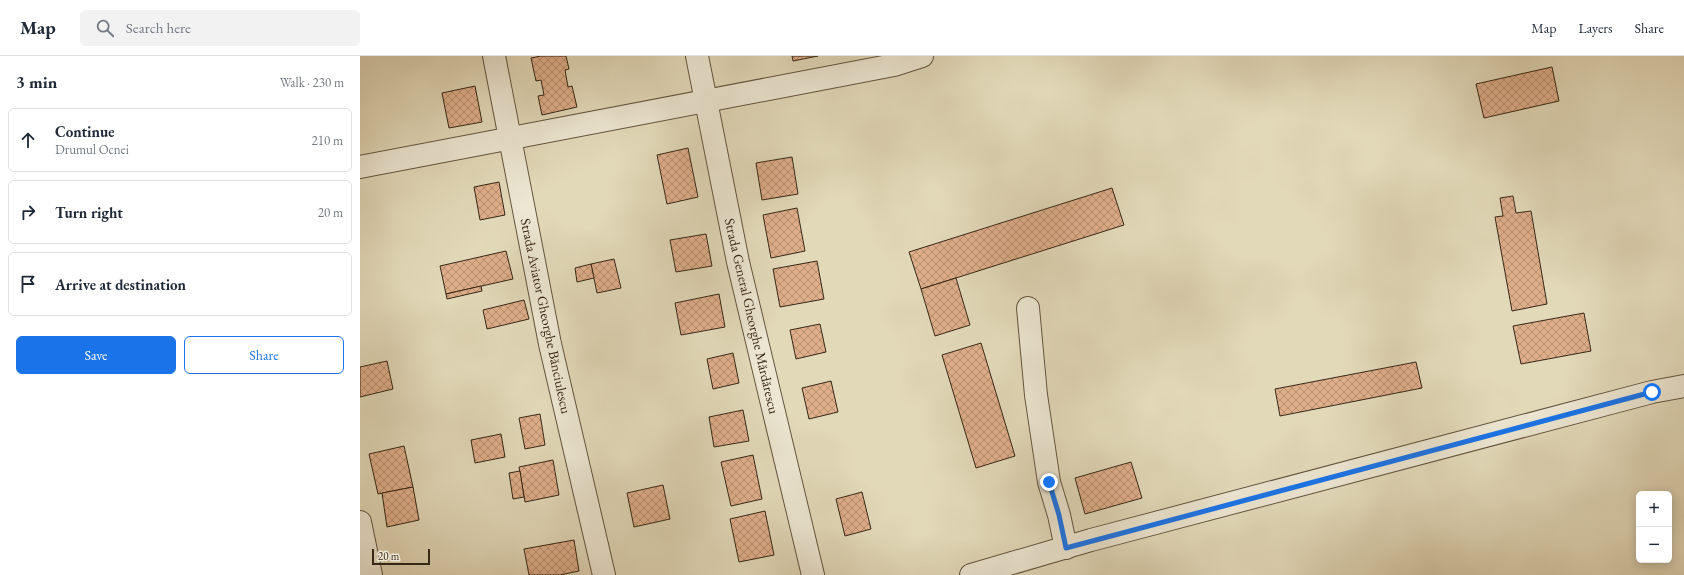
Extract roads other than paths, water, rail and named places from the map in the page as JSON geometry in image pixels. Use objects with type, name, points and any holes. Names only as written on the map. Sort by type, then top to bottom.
[{"type":"street","name":"Strada Aviator Gheorghe Bănciulescu","points":[[494,56],[550,344],[604,575]]},
{"type":"street","name":"Strada General Gheorghe Mărdărescu","points":[[697,56],[738,262],[813,575]]},
{"type":"street","points":[[360,167],[706,101],[893,60],[922,56]]},
{"type":"street","points":[[1028,308],[1036,395],[1049,482],[1059,515],[1066,548]]},
{"type":"street","points":[[971,575],[1066,548],[1645,394],[1684,386]]},
{"type":"street","points":[[360,522],[370,575]]}]
